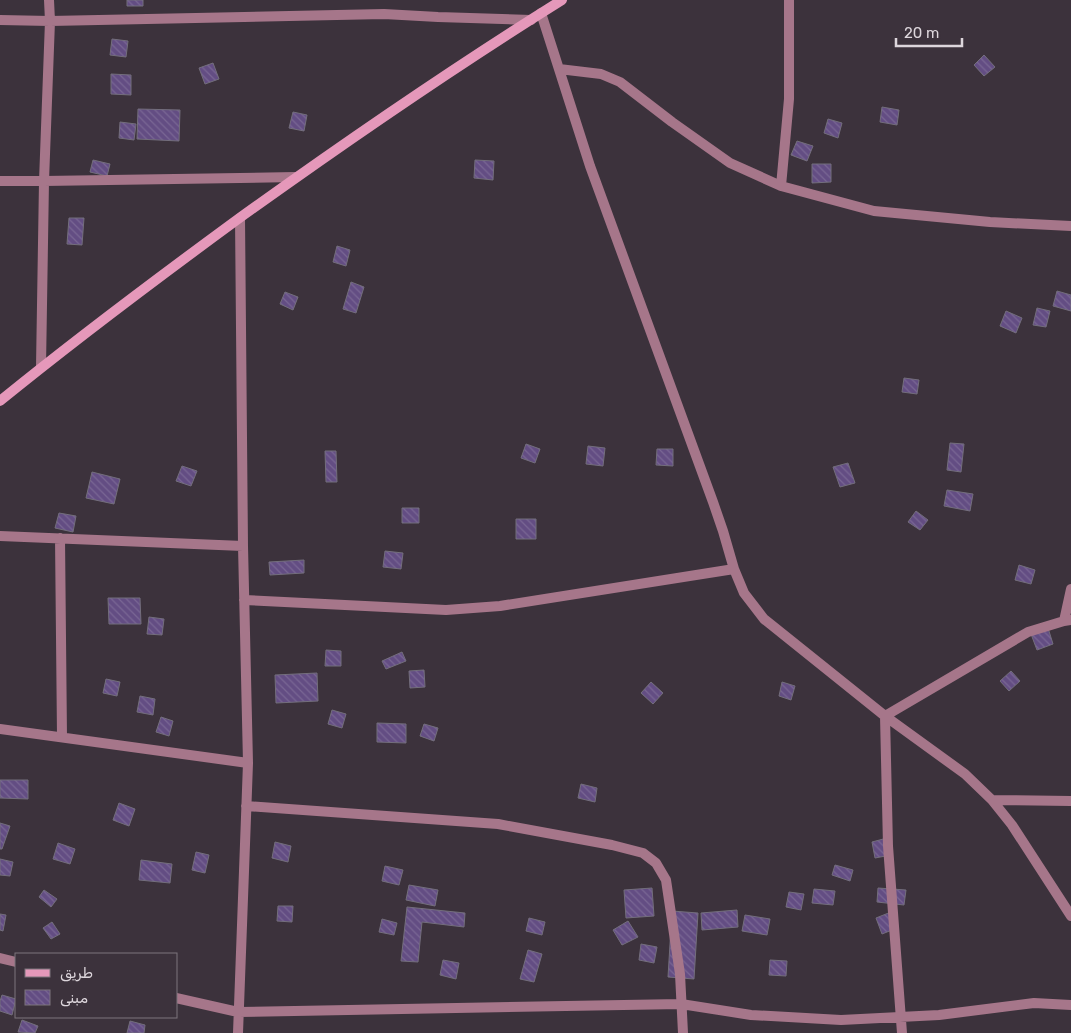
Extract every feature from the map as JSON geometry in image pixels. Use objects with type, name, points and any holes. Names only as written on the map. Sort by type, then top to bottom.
[{"type":"main road","points":[[0,401],[41,367],[170,269],[296,177],[558,1]]},
{"type":"street","points":[[41,367],[49,0]]},
{"type":"street","points":[[781,186],[789,99],[789,0]]},
{"type":"street","points":[[541,13],[590,166],[744,592],[764,619],[885,716],[964,774],[992,800],[1012,825],[1071,916]]},
{"type":"street","points":[[0,20],[50,21],[384,14],[531,20]]},
{"type":"street","points":[[559,69],[601,74],[620,82],[730,163],[781,186],[874,211],[990,222],[1071,226]]},
{"type":"street","points":[[0,181],[296,177]]},
{"type":"street","points":[[238,1033],[248,762],[243,546],[240,218]]},
{"type":"street","points":[[0,536],[243,546]]},
{"type":"street","points":[[60,538],[62,738]]},
{"type":"street","points":[[244,600],[446,610],[491,607],[734,568]]},
{"type":"street","points":[[885,716],[1028,632],[1067,620],[1071,589]]},
{"type":"street","points":[[885,716],[888,846],[902,1033]]},
{"type":"street","points":[[0,729],[248,762]]},
{"type":"street","points":[[992,800],[1071,801]]},
{"type":"street","points":[[246,806],[498,824],[612,845],[643,853],[656,863],[666,880],[680,974],[683,1033]]},
{"type":"street","points":[[0,958],[15,962]]},
{"type":"street","points":[[178,998],[238,1012],[681,1004],[751,1015],[832,1020],[939,1015],[1034,1003],[1071,1005]]},
{"type":"building","points":[[127,0],[143,0],[143,6],[127,6]]},
{"type":"building","points":[[112,39],[128,41],[126,57],[110,55]]},
{"type":"building","points":[[984,55],[995,67],[984,76],[974,65]]},
{"type":"building","points":[[213,63],[219,79],[205,84],[199,68]]},
{"type":"building","points":[[111,74],[131,75],[131,95],[111,94]]},
{"type":"building","points":[[882,107],[899,110],[897,125],[880,122]]},
{"type":"building","points":[[138,109],[180,110],[179,141],[137,139]]},
{"type":"building","points":[[293,112],[307,115],[304,131],[289,128]]},
{"type":"building","points":[[828,119],[842,123],[838,138],[824,133]]},
{"type":"building","points":[[120,122],[136,124],[134,140],[119,138]]},
{"type":"building","points":[[797,141],[813,146],[807,161],[791,155]]},
{"type":"building","points":[[93,160],[110,164],[107,176],[90,172]]},
{"type":"building","points":[[475,160],[494,161],[493,180],[474,178]]},
{"type":"building","points":[[812,164],[831,164],[831,182],[812,183]]},
{"type":"building","points":[[69,218],[84,218],[82,245],[67,244]]},
{"type":"building","points":[[337,246],[350,250],[346,266],[333,262]]},
{"type":"building","points":[[351,282],[364,287],[356,313],[343,309]]},
{"type":"building","points":[[1057,291],[1071,295],[1071,311],[1053,306]]},
{"type":"building","points":[[285,292],[298,297],[293,310],[280,304]]},
{"type":"building","points":[[1037,308],[1050,311],[1046,327],[1033,325]]},
{"type":"building","points":[[1006,311],[1022,318],[1016,333],[1000,326]]},
{"type":"building","points":[[904,378],[919,380],[917,394],[902,392]]},
{"type":"building","points":[[950,443],[964,444],[961,472],[947,470]]},
{"type":"building","points":[[526,444],[540,449],[535,463],[521,458]]},
{"type":"building","points":[[588,446],[605,448],[603,466],[586,464]]},
{"type":"building","points":[[657,449],[673,449],[673,466],[656,465]]},
{"type":"building","points":[[325,451],[336,451],[337,482],[326,482]]},
{"type":"building","points":[[848,463],[855,483],[840,487],[833,467]]},
{"type":"building","points":[[182,466],[197,471],[191,486],[176,481]]},
{"type":"building","points":[[92,472],[120,479],[114,504],[86,498]]},
{"type":"building","points":[[947,490],[973,494],[970,511],[944,506]]},
{"type":"building","points":[[402,508],[419,508],[419,523],[402,523]]},
{"type":"building","points":[[916,511],[928,520],[920,530],[908,522]]},
{"type":"building","points":[[59,513],[76,516],[73,532],[55,528]]},
{"type":"building","points":[[516,519],[536,519],[536,539],[516,539]]},
{"type":"building","points":[[385,551],[403,553],[401,569],[383,567]]},
{"type":"building","points":[[304,560],[304,573],[270,575],[269,562]]},
{"type":"building","points":[[1019,565],[1035,570],[1031,584],[1015,580]]},
{"type":"building","points":[[108,598],[140,598],[141,624],[109,624]]},
{"type":"building","points":[[149,617],[164,619],[162,635],[147,634]]},
{"type":"building","points":[[1048,628],[1053,644],[1037,650],[1031,634]]},
{"type":"building","points":[[326,650],[341,651],[341,666],[325,666]]},
{"type":"building","points":[[402,652],[406,661],[386,669],[382,661]]},
{"type":"building","points":[[424,670],[425,687],[410,688],[409,671]]},
{"type":"building","points":[[1011,671],[1020,681],[1009,691],[1000,681]]},
{"type":"building","points":[[317,673],[318,701],[276,703],[275,675]]},
{"type":"building","points":[[106,679],[120,682],[117,696],[103,693]]},
{"type":"building","points":[[651,682],[663,693],[653,704],[641,693]]},
{"type":"building","points":[[782,682],[795,686],[791,700],[779,696]]},
{"type":"building","points":[[140,696],[155,699],[153,715],[137,712]]},
{"type":"building","points":[[332,710],[346,714],[342,728],[328,724]]},
{"type":"building","points":[[161,717],[173,721],[169,736],[156,732]]},
{"type":"building","points":[[377,723],[406,724],[406,743],[377,742]]},
{"type":"building","points":[[424,724],[438,728],[434,741],[420,736]]},
{"type":"building","points":[[0,780],[28,780],[28,799],[0,798]]},
{"type":"building","points":[[581,784],[597,788],[595,802],[578,798]]},
{"type":"building","points":[[119,803],[135,809],[129,826],[113,820]]},
{"type":"building","points":[[0,823],[10,826],[2,849],[0,849]]},
{"type":"building","points":[[887,838],[891,855],[875,858],[872,842]]},
{"type":"building","points":[[275,842],[291,846],[288,862],[272,858]]},
{"type":"building","points":[[58,843],[75,849],[70,864],[53,859]]},
{"type":"building","points":[[196,852],[209,855],[205,873],[192,870]]},
{"type":"building","points":[[0,859],[13,862],[10,876],[0,875]]},
{"type":"building","points":[[141,860],[172,864],[170,883],[139,880]]},
{"type":"building","points":[[835,865],[853,870],[850,881],[832,875]]},
{"type":"building","points":[[385,866],[403,870],[399,885],[382,881]]},
{"type":"building","points":[[409,885],[438,890],[435,906],[406,900]]},
{"type":"building","points":[[652,888],[654,916],[626,918],[624,890]]},
{"type":"building","points":[[878,888],[906,890],[904,905],[877,902]]},
{"type":"building","points":[[814,889],[835,891],[833,905],[812,903]]},
{"type":"building","points":[[44,890],[57,899],[51,907],[39,897]]},
{"type":"building","points":[[789,892],[804,894],[801,910],[786,907]]},
{"type":"building","points":[[278,906],[293,906],[292,922],[277,921]]},
{"type":"building","points":[[407,907],[465,913],[464,927],[422,922],[418,962],[401,961]]},
{"type":"building","points":[[737,910],[738,927],[702,930],[701,913]]},
{"type":"building","points":[[672,911],[698,913],[694,979],[668,977]]},
{"type":"building","points":[[891,912],[897,928],[882,934],[876,918]]},
{"type":"building","points":[[0,914],[6,915],[3,931],[0,930]]},
{"type":"building","points":[[745,915],[770,919],[767,935],[742,931]]},
{"type":"building","points":[[529,918],[545,922],[542,935],[526,931]]},
{"type":"building","points":[[382,919],[397,923],[394,935],[379,932]]},
{"type":"building","points":[[628,921],[638,937],[622,945],[613,930]]},
{"type":"building","points":[[52,922],[60,934],[51,939],[43,928]]},
{"type":"building","points":[[641,944],[657,947],[654,963],[639,960]]},
{"type":"building","points":[[528,950],[542,954],[534,982],[520,979]]},
{"type":"building","points":[[443,960],[459,963],[456,979],[440,975]]},
{"type":"building","points":[[770,960],[787,961],[786,976],[769,975]]},
{"type":"building","points":[[2,995],[15,999],[12,1015],[0,1011]]},
{"type":"building","points":[[22,1020],[38,1026],[35,1033],[18,1032]]},
{"type":"building","points":[[130,1021],[145,1025],[144,1033],[127,1033]]}]
